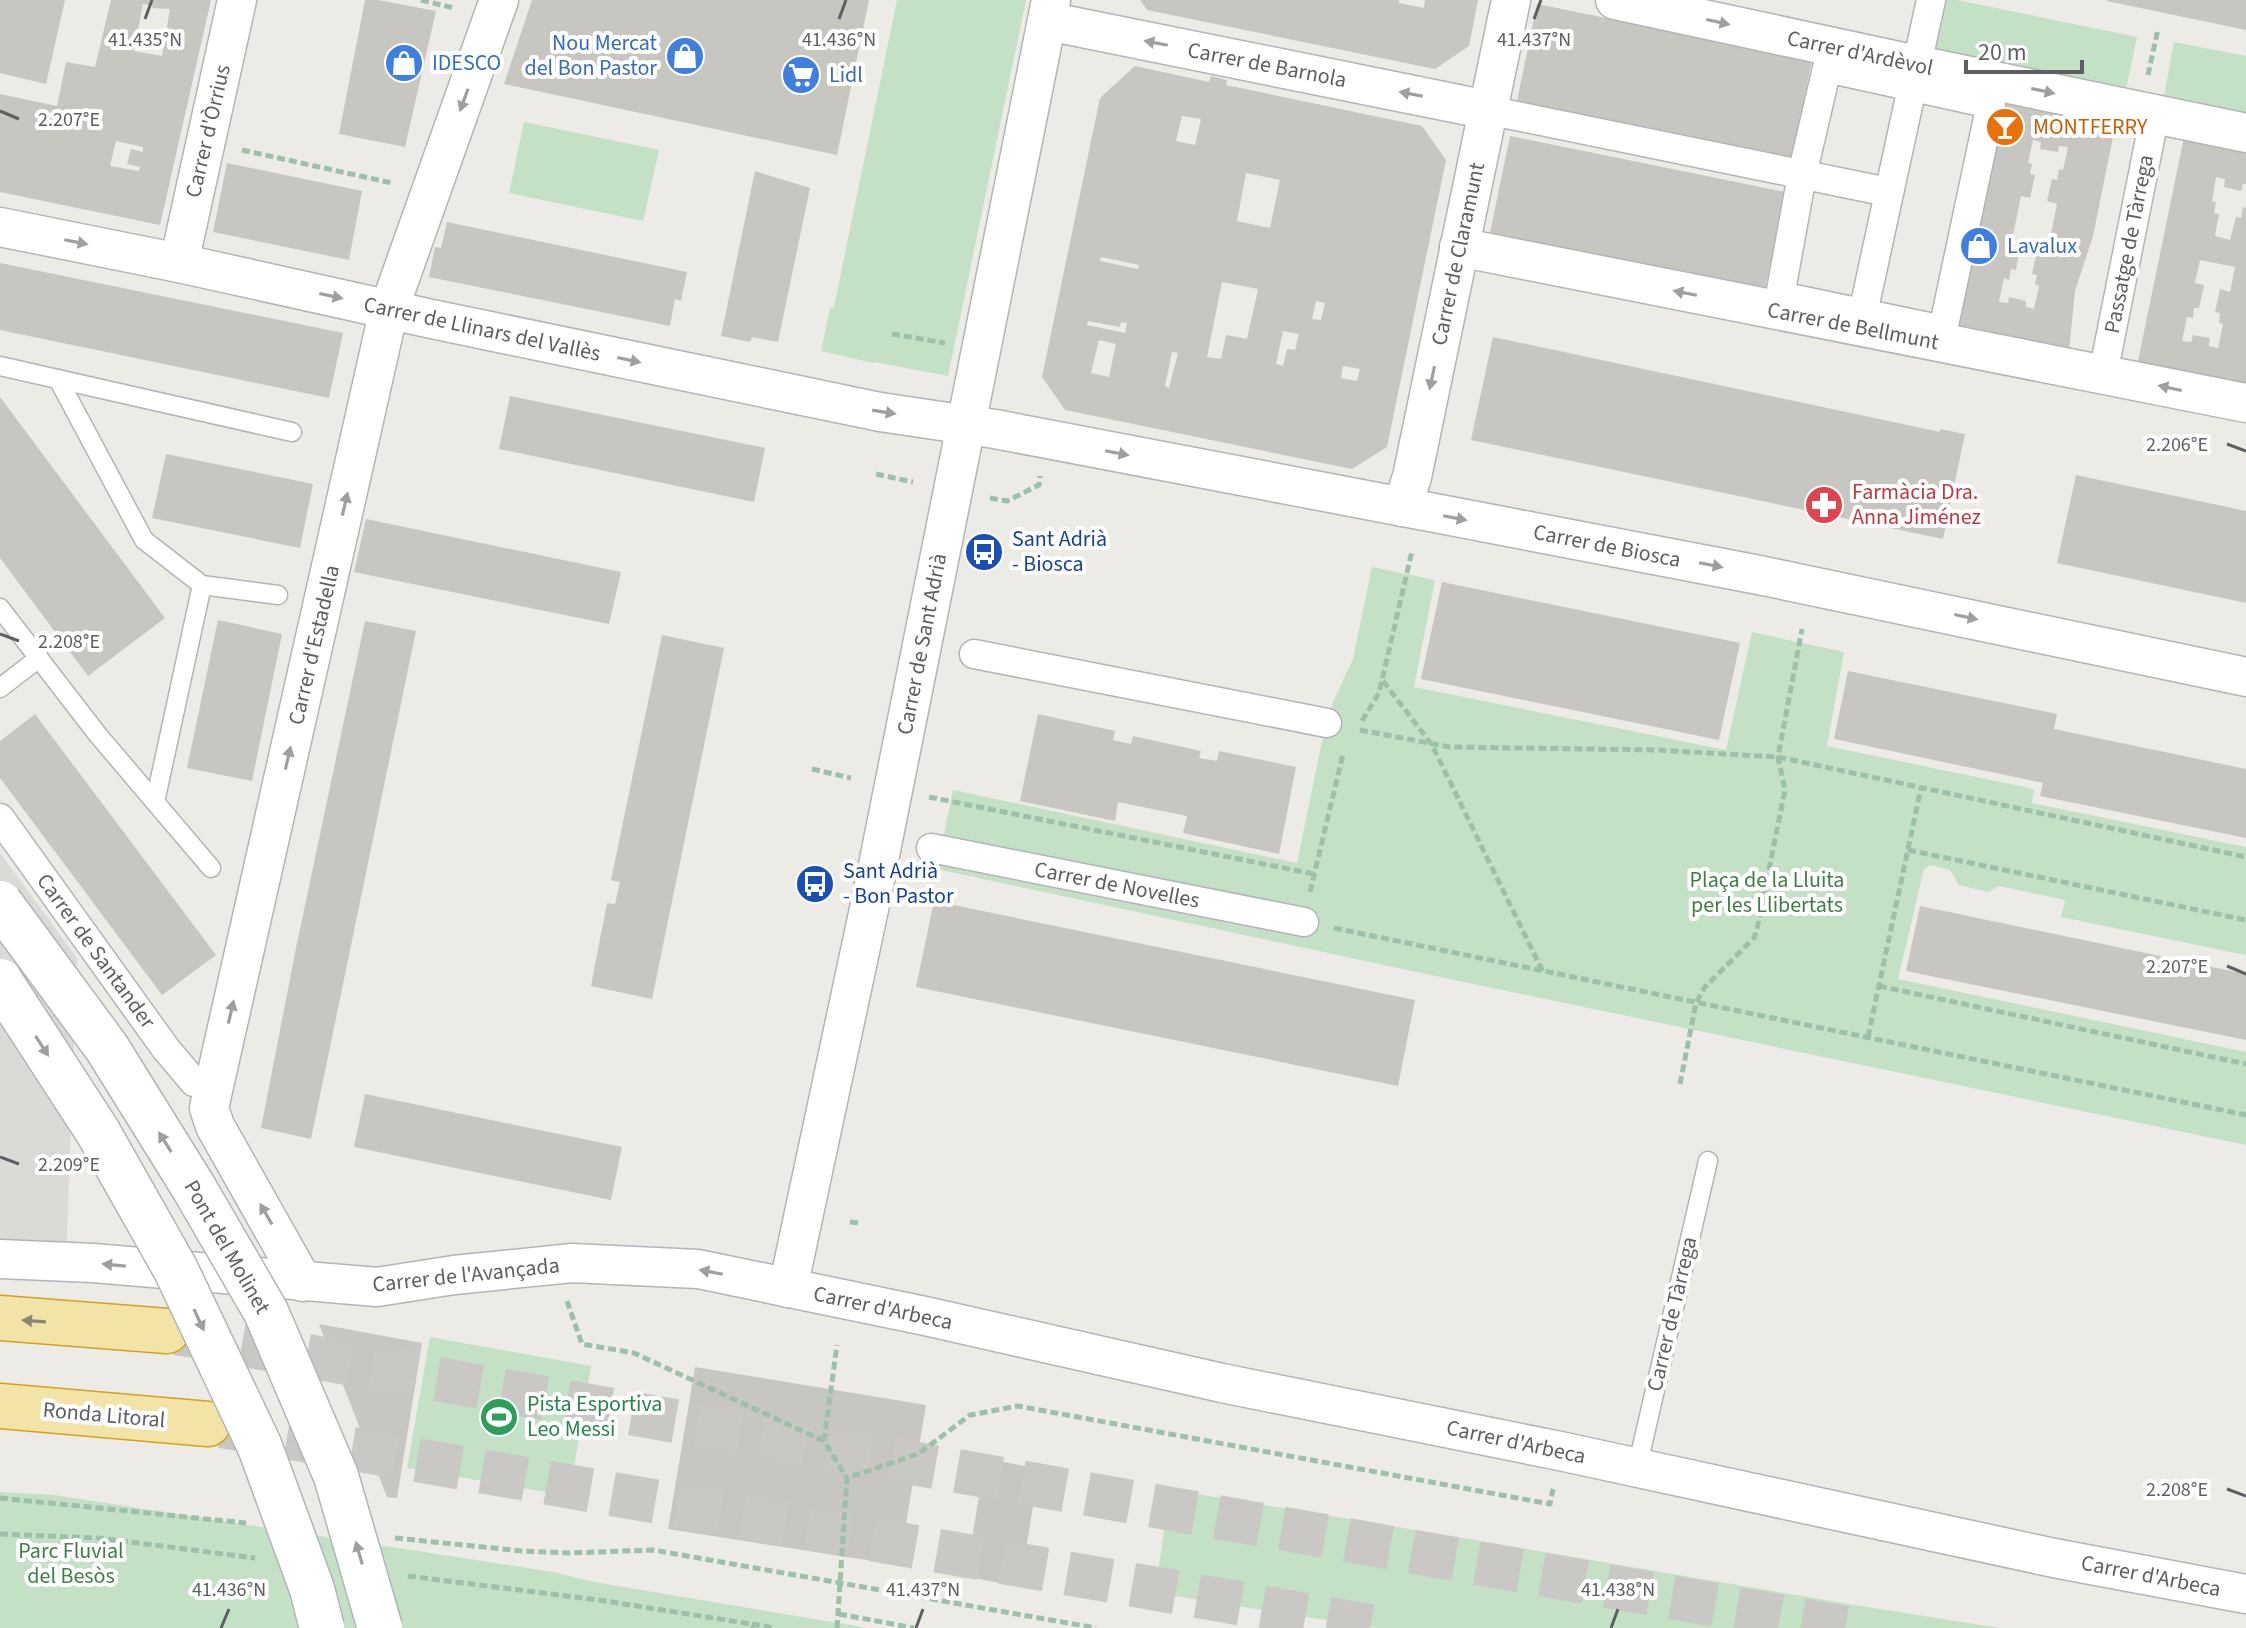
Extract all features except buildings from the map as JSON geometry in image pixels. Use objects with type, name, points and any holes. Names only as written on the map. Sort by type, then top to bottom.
[{"type":"highway","points":[[0,1318],[167,1331]]},
{"type":"highway","name":"Ronda Litoral","points":[[0,1406],[208,1424]]},
{"type":"street","name":"Carrer d'Òrrius","points":[[179,263],[237,0]]},
{"type":"street","name":"Carrer d'Estadella","points":[[303,1282],[215,1126],[209,1108],[389,309],[499,0]]},
{"type":"street","name":"Carrer de Claramunt","points":[[1402,507],[1412,477],[1459,247],[1495,112],[1511,0]]},
{"type":"street","name":"Carrer d'Ardèvol","points":[[1615,0],[2246,133]]},
{"type":"street","points":[[1861,320],[1931,0]]},
{"type":"street","name":"Carrer de Barnola","points":[[1049,10],[1495,112],[1888,192]]},
{"type":"street","name":"Carrer de Sant Adrià","points":[[788,1288],[857,965],[1049,10]]},
{"type":"street","points":[[1827,68],[1991,104],[1943,330],[1861,320],[1780,296],[1802,175],[1827,68]]},
{"type":"street","name":"Passatge de Tàrrega","points":[[2103,374],[2155,114]]},
{"type":"street","name":"Carrer de Llinars del Vallès","points":[[0,227],[880,412],[966,424]]},
{"type":"street","name":"Carrer de Bellmunt","points":[[1459,247],[1861,320],[2246,403]]},
{"type":"street","name":"Carrer de Biosca","points":[[966,424],[1789,581],[2246,677]]},
{"type":"street","points":[[974,654],[1327,723]]},
{"type":"street","name":"Carrer de Santander","points":[[0,818],[166,1049],[194,1082]]},
{"type":"street","name":"Carrer de Novelles","points":[[931,848],[1304,922]]},
{"type":"street","name":"Pont del Molinet","points":[[0,903],[107,1048],[266,1312],[336,1476],[380,1628]]},
{"type":"street","points":[[0,981],[98,1132],[176,1270],[260,1447],[312,1589],[322,1628]]},
{"type":"street","name":"Carrer de l'Avançada","points":[[0,1259],[93,1263],[377,1287],[454,1275],[572,1263],[698,1269],[788,1288]]},
{"type":"street","name":"Carrer d'Arbeca","points":[[788,1288],[2054,1558],[2246,1594]]},
{"type":"lane","points":[[0,366],[292,432]]},
{"type":"lane","points":[[58,379],[144,540],[202,585],[278,595]]},
{"type":"lane","points":[[155,802],[202,585]]},
{"type":"lane","points":[[0,608],[98,735],[211,868]]},
{"type":"lane","points":[[0,688],[39,658]]},
{"type":"lane","name":"Carrer de Tàrrega","points":[[1637,1468],[1708,1161]]},
{"type":"path","points":[[421,0],[461,10]]},
{"type":"path","points":[[206,142],[392,183]]},
{"type":"path","points":[[892,334],[950,345]]},
{"type":"path","points":[[876,474],[913,482]]},
{"type":"path","points":[[979,496],[1007,501],[1024,494]]},
{"type":"path","points":[[1680,1084],[1696,1003],[1705,987],[1754,938],[1757,929],[1785,790],[1778,757],[1802,629]]},
{"type":"path","points":[[1383,680],[1432,745],[1543,972]]},
{"type":"path","points":[[1327,723],[1450,747],[1657,750],[1778,757],[2246,857]]},
{"type":"path","points":[[812,769],[851,778]]},
{"type":"path","points":[[1868,1037],[1921,788]]},
{"type":"path","points":[[917,794],[1314,874]]},
{"type":"path","points":[[1908,850],[2246,920]]},
{"type":"path","points":[[1304,922],[2246,1115]]},
{"type":"path","points":[[1879,986],[2246,1064]]},
{"type":"path","points":[[850,1222],[859,1223]]},
{"type":"path","points":[[567,1298],[582,1344],[634,1353],[824,1441],[847,1478],[837,1628]]},
{"type":"path","points":[[824,1441],[837,1345]]},
{"type":"path","points":[[847,1478],[918,1454],[970,1415],[1018,1406],[1550,1504]]},
{"type":"path","points":[[522,1551],[653,1550],[1096,1628]]},
{"type":"path","points":[[839,1614],[914,1628]]},
{"type":"path","points":[[751,1624],[775,1628]]},
{"type":"shaded area","points":[[0,853],[77,958],[66,1261],[0,1259]]},
{"type":"green space","points":[[897,0],[1026,0],[948,376],[821,351],[830,308],[834,307]]},
{"type":"green space","points":[[1941,0],[1957,0],[2137,37],[2125,94],[1930,53]]},
{"type":"green space","points":[[2174,42],[2246,56],[2246,118],[2163,102]]},
{"type":"green space","points":[[524,122],[659,150],[643,221],[509,193]]},
{"type":"green space","name":"Plaça de la Lluita per les Llibertats","points":[[1372,567],[1435,580],[1414,687],[1726,750],[1752,632],[1844,652],[1827,746],[2034,789],[2032,803],[2246,847],[2246,955],[2061,917],[2065,900],[1999,886],[1988,892],[1959,885],[1950,870],[1930,865],[1924,869],[1898,979],[2246,1052],[2246,1145],[937,869],[953,790],[1297,863],[1321,746],[1333,702],[1353,659]]},
{"type":"green space","name":"Pista Esportiva Leo Messi","points":[[430,1337],[591,1366],[569,1496],[407,1468]]},
{"type":"green space","points":[[1170,1490],[2000,1628],[1377,1628],[1155,1593]]},
{"type":"green space","name":"Parc Fluvial del Besòs","points":[[0,1492],[54,1495],[553,1572],[594,1582],[868,1628],[0,1628]]},
{"type":"tunnel","points":[[177,1333],[1845,1628]]},
{"type":"tunnel","points":[[222,1426],[1381,1628]]},
{"type":"place","name":"Nou Mercat del Bon Pastor","points":[[685,56]]},
{"type":"place","name":"IDESCO","points":[[404,63]]},
{"type":"place","name":"Lidl","points":[[801,75]]},
{"type":"place","name":"MONTFERRY","points":[[2005,127]]},
{"type":"place","name":"Lavalux","points":[[1979,246]]},
{"type":"place","name":"Farmàcia Dra. Anna Jiménez","points":[[1824,505]]},
{"type":"place","name":"Sant Adrià - Biosca","points":[[984,552]]},
{"type":"place","name":"Sant Adrià - Bon Pastor","points":[[815,884]]},
{"type":"place","name":"Pista Esportiva Leo Messi","points":[[499,1417]]}]
